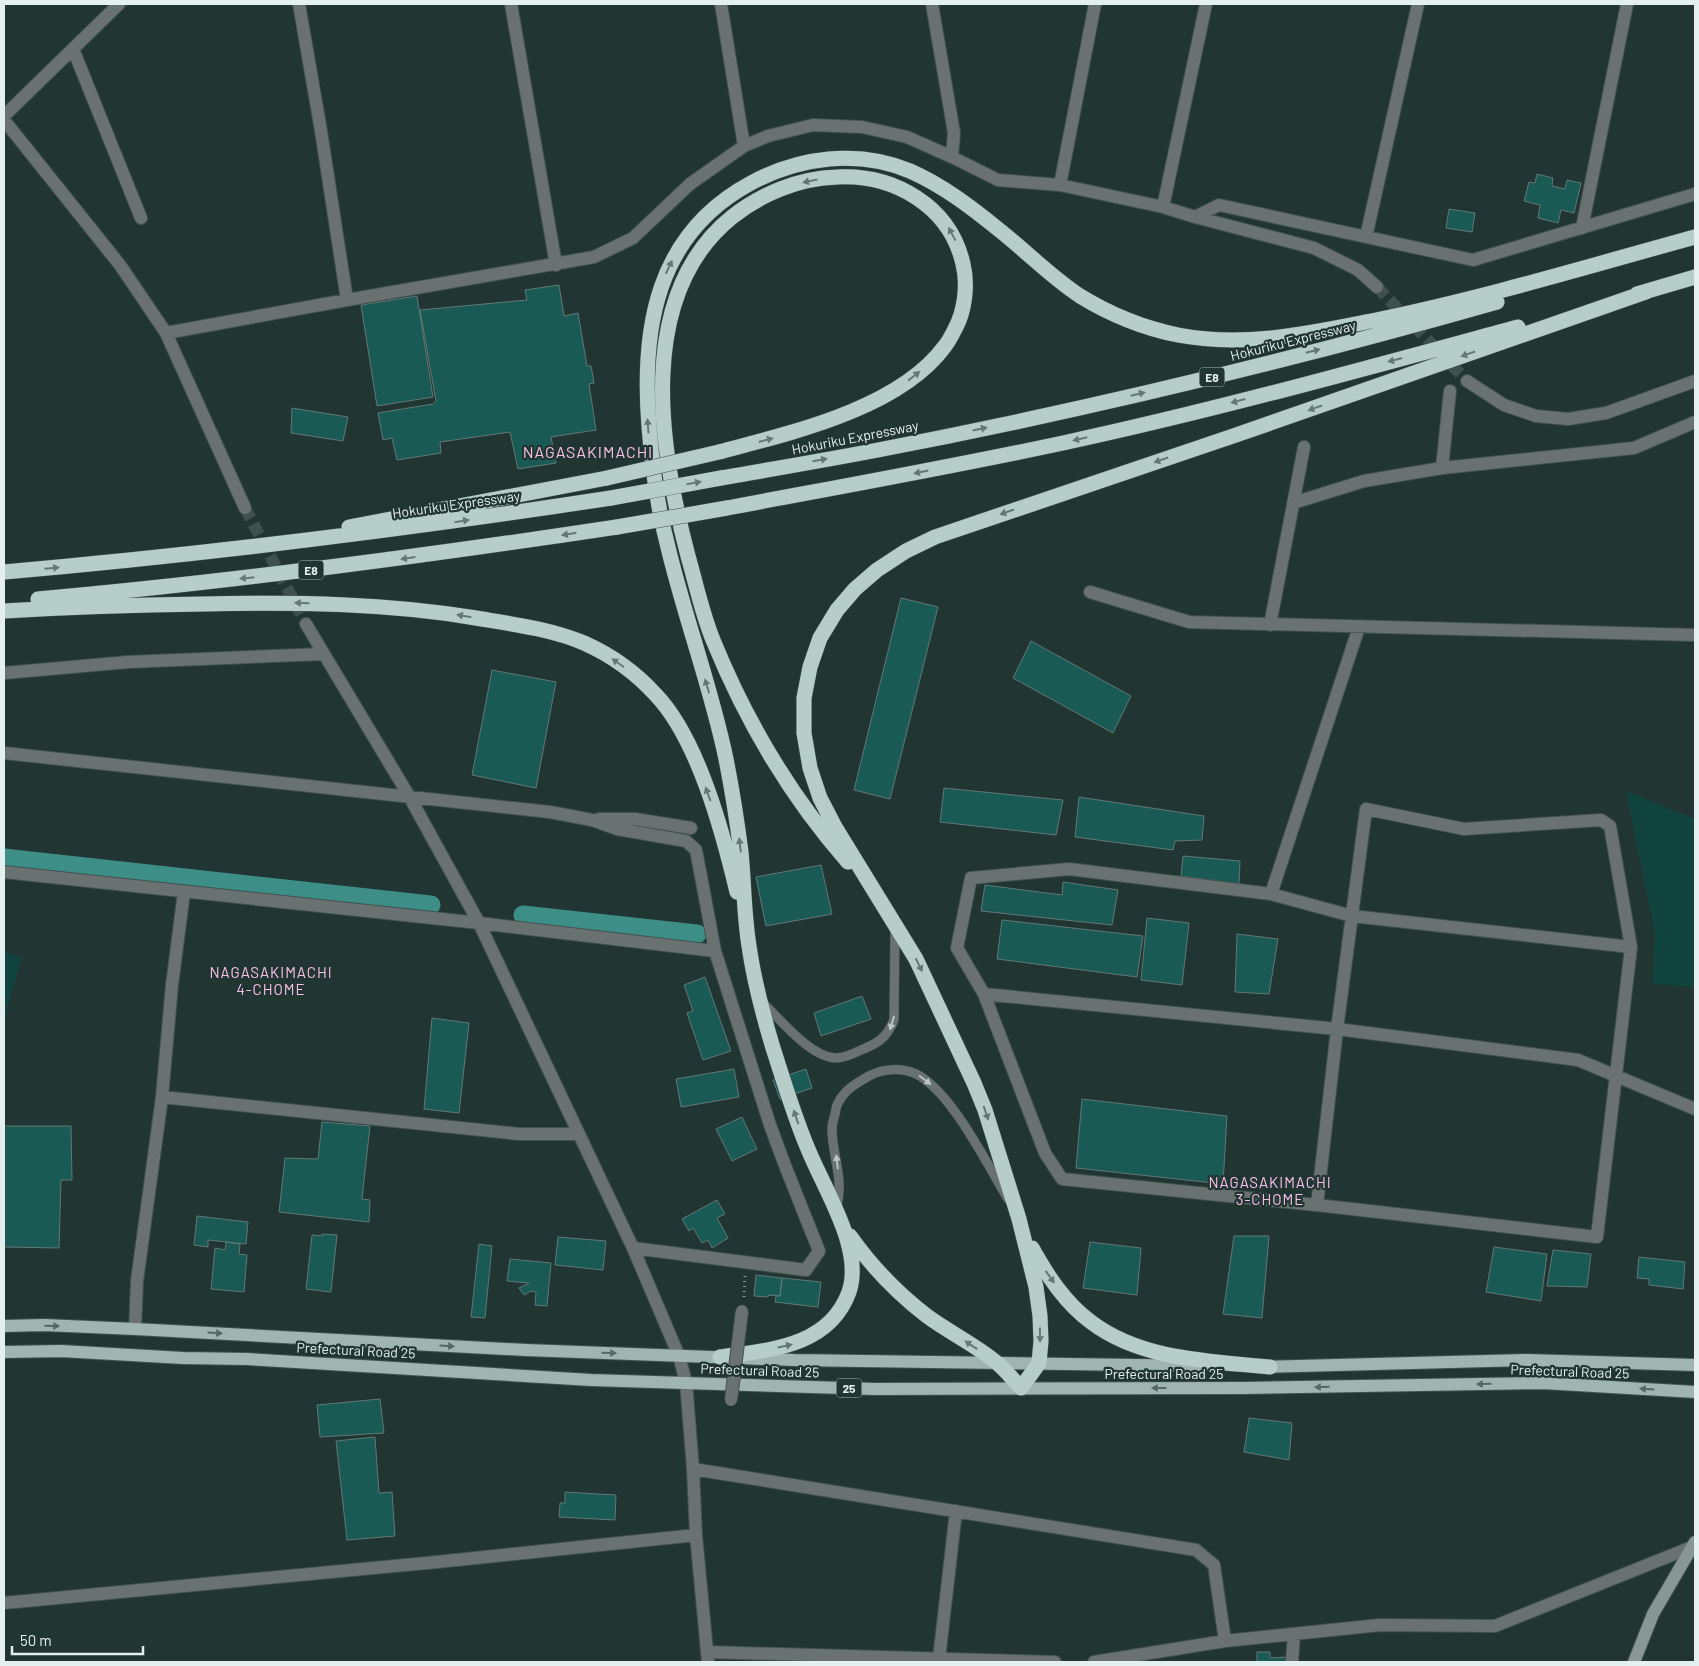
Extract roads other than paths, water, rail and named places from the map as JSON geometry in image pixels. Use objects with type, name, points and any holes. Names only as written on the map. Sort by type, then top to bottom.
[{"type":"highway","points":[[748,942],[741,853],[726,758],[714,705],[680,593],[657,500],[646,396],[646,360],[652,320],[662,282],[677,250],[698,223],[724,200],[753,182],[782,170],[812,161],[844,158],[875,161],[907,170],[940,186],[968,206],[1077,294],[1111,314],[1146,328],[1183,336],[1220,340],[1260,340],[1299,335],[1421,311],[1695,237]]},
{"type":"highway","points":[[274,545],[372,522],[607,478],[718,452],[779,436],[836,418],[874,402],[904,384],[927,366],[946,346],[959,323],[964,298],[965,272],[960,249],[948,226],[932,209],[914,196],[891,184],[865,178],[837,177],[810,180],[782,188],[734,216],[713,234],[694,258],[682,282],[672,312],[665,345],[663,380],[668,452],[683,536],[711,636],[732,683],[779,771],[818,826],[877,895]]},
{"type":"highway","name":"Hokuriku Expressway","points":[[4,572],[274,545],[446,523],[611,498],[878,450],[1060,412],[1227,373],[1408,327],[1695,246]]},
{"type":"highway","name":"E8","points":[[4,602],[291,573],[449,552],[617,527],[889,478],[1006,454],[1218,406],[1414,355],[1695,277]]},
{"type":"highway","points":[[835,1210],[864,1256],[881,1275],[929,1317],[998,1363],[1021,1388],[1039,1363],[1041,1341],[1040,1316],[1036,1287],[1019,1219],[985,1110],[916,959],[836,827],[820,798],[810,768],[804,733],[804,698],[810,667],[820,638],[837,610],[855,589],[877,570],[906,551],[935,537],[1227,438],[1646,292]]},
{"type":"highway","points":[[4,611],[93,606],[276,602],[398,607],[462,615],[544,631],[584,643],[635,675],[657,696],[674,718],[688,746],[717,819],[748,942],[758,997],[806,1146],[847,1238],[853,1259],[852,1278],[848,1295],[840,1310],[812,1336],[792,1345],[720,1357]]},
{"type":"highway","points":[[1019,1219],[1031,1246],[1057,1288],[1090,1322],[1107,1333],[1130,1344],[1154,1352],[1190,1359],[1270,1367]]},
{"type":"main road","name":"Prefectural Road 25","points":[[4,1326],[44,1325],[526,1350],[876,1362],[1270,1367],[1527,1360],[1695,1365]]},
{"type":"main road","name":"Prefectural Road 25","points":[[4,1352],[61,1351],[183,1358],[247,1359],[592,1380],[875,1389],[1244,1388],[1543,1383],[1695,1392]]},
{"type":"street","points":[[299,4],[321,131],[346,300]]},
{"type":"street","points":[[511,4],[556,265]]},
{"type":"street","points":[[721,4],[744,146]]},
{"type":"street","points":[[932,4],[954,133],[952,157]]},
{"type":"street","points":[[1060,185],[1095,4]]},
{"type":"street","points":[[1163,207],[1206,4]]},
{"type":"street","points":[[1366,237],[1418,4]]},
{"type":"street","points":[[1582,228],[1627,4]]},
{"type":"street","points":[[113,6],[4,118],[120,266],[166,333],[245,508]]},
{"type":"street","points":[[73,49],[141,218]]},
{"type":"street","points":[[166,333],[594,257],[633,238],[690,184],[744,146],[768,136],[813,125],[862,127],[907,138],[952,157],[998,180],[1060,185],[1163,207],[1314,248],[1358,270],[1376,287]]},
{"type":"street","points":[[1195,217],[1219,204],[1473,260],[1695,194]]},
{"type":"street","points":[[1467,381],[1504,405],[1536,416],[1568,419],[1606,413],[1695,381]]},
{"type":"street","points":[[1442,468],[1450,391]]},
{"type":"street","points":[[1293,503],[1364,481],[1442,468],[1634,448],[1695,422]]},
{"type":"street","points":[[1270,625],[1304,447]]},
{"type":"street","points":[[1090,592],[1190,622],[1695,635]]},
{"type":"street","points":[[306,624],[409,796],[479,923],[633,1248],[680,1356],[686,1382],[696,1535],[708,1657],[1055,1662]]},
{"type":"street","points":[[1271,894],[1359,627]]},
{"type":"street","points":[[4,673],[128,662],[323,654]]},
{"type":"street","points":[[4,753],[550,812],[592,820],[616,830],[686,841],[696,850],[715,951],[770,1125],[819,1251],[806,1270],[633,1248]]},
{"type":"street","points":[[1317,1205],[1337,1029],[1352,916],[1366,809],[1464,829],[1601,820],[1610,826],[1631,947],[1597,1238],[1317,1205],[1062,1179],[1046,1153],[984,994],[958,948],[972,878],[1069,869],[1271,894],[1352,916],[1631,947]]},
{"type":"street","points":[[592,820],[635,819],[691,828]]},
{"type":"street","points":[[4,872],[479,923],[715,951]]},
{"type":"street","points":[[135,1329],[137,1280],[162,1097],[172,985],[184,892]]},
{"type":"street","points":[[984,994],[1337,1029],[1578,1060],[1695,1109]]},
{"type":"street","points":[[162,1097],[519,1134],[579,1134]]},
{"type":"street","points":[[731,1400],[742,1311]]},
{"type":"street","points":[[693,1469],[1196,1550],[1214,1565],[1225,1641]]},
{"type":"street","points":[[939,1659],[956,1511]]},
{"type":"street","points":[[4,1603],[437,1562],[696,1535]]},
{"type":"street","points":[[1094,1662],[1225,1641],[1380,1625],[1495,1626],[1693,1544]]},
{"type":"street","points":[[1634,1662],[1653,1614],[1693,1544]]},
{"type":"street","points":[[1292,1662],[1294,1634]]},
{"type":"lane","points":[[758,997],[808,1046],[827,1056],[843,1057],[876,1044],[889,1032],[894,1020],[895,923]]},
{"type":"lane","points":[[835,1210],[840,1196],[840,1182],[832,1128],[837,1104],[848,1088],[877,1072],[897,1068],[918,1074],[930,1083],[951,1107],[973,1138],[1019,1219]]},
{"type":"waterway","points":[[4,858],[431,905]]},
{"type":"waterway","points":[[523,915],[697,934]]},
{"type":"tunnel","points":[[1377,287],[1467,381]]},
{"type":"tunnel","points":[[245,508],[306,624]]},
{"type":"district","name":"NAGASAKIMACHI","points":[[588,451]]},
{"type":"district","name":"NAGASAKIMACHI 4-CHOME","points":[[271,980]]},
{"type":"district","name":"NAGASAKIMACHI 3-CHOME","points":[[1270,1190]]}]
